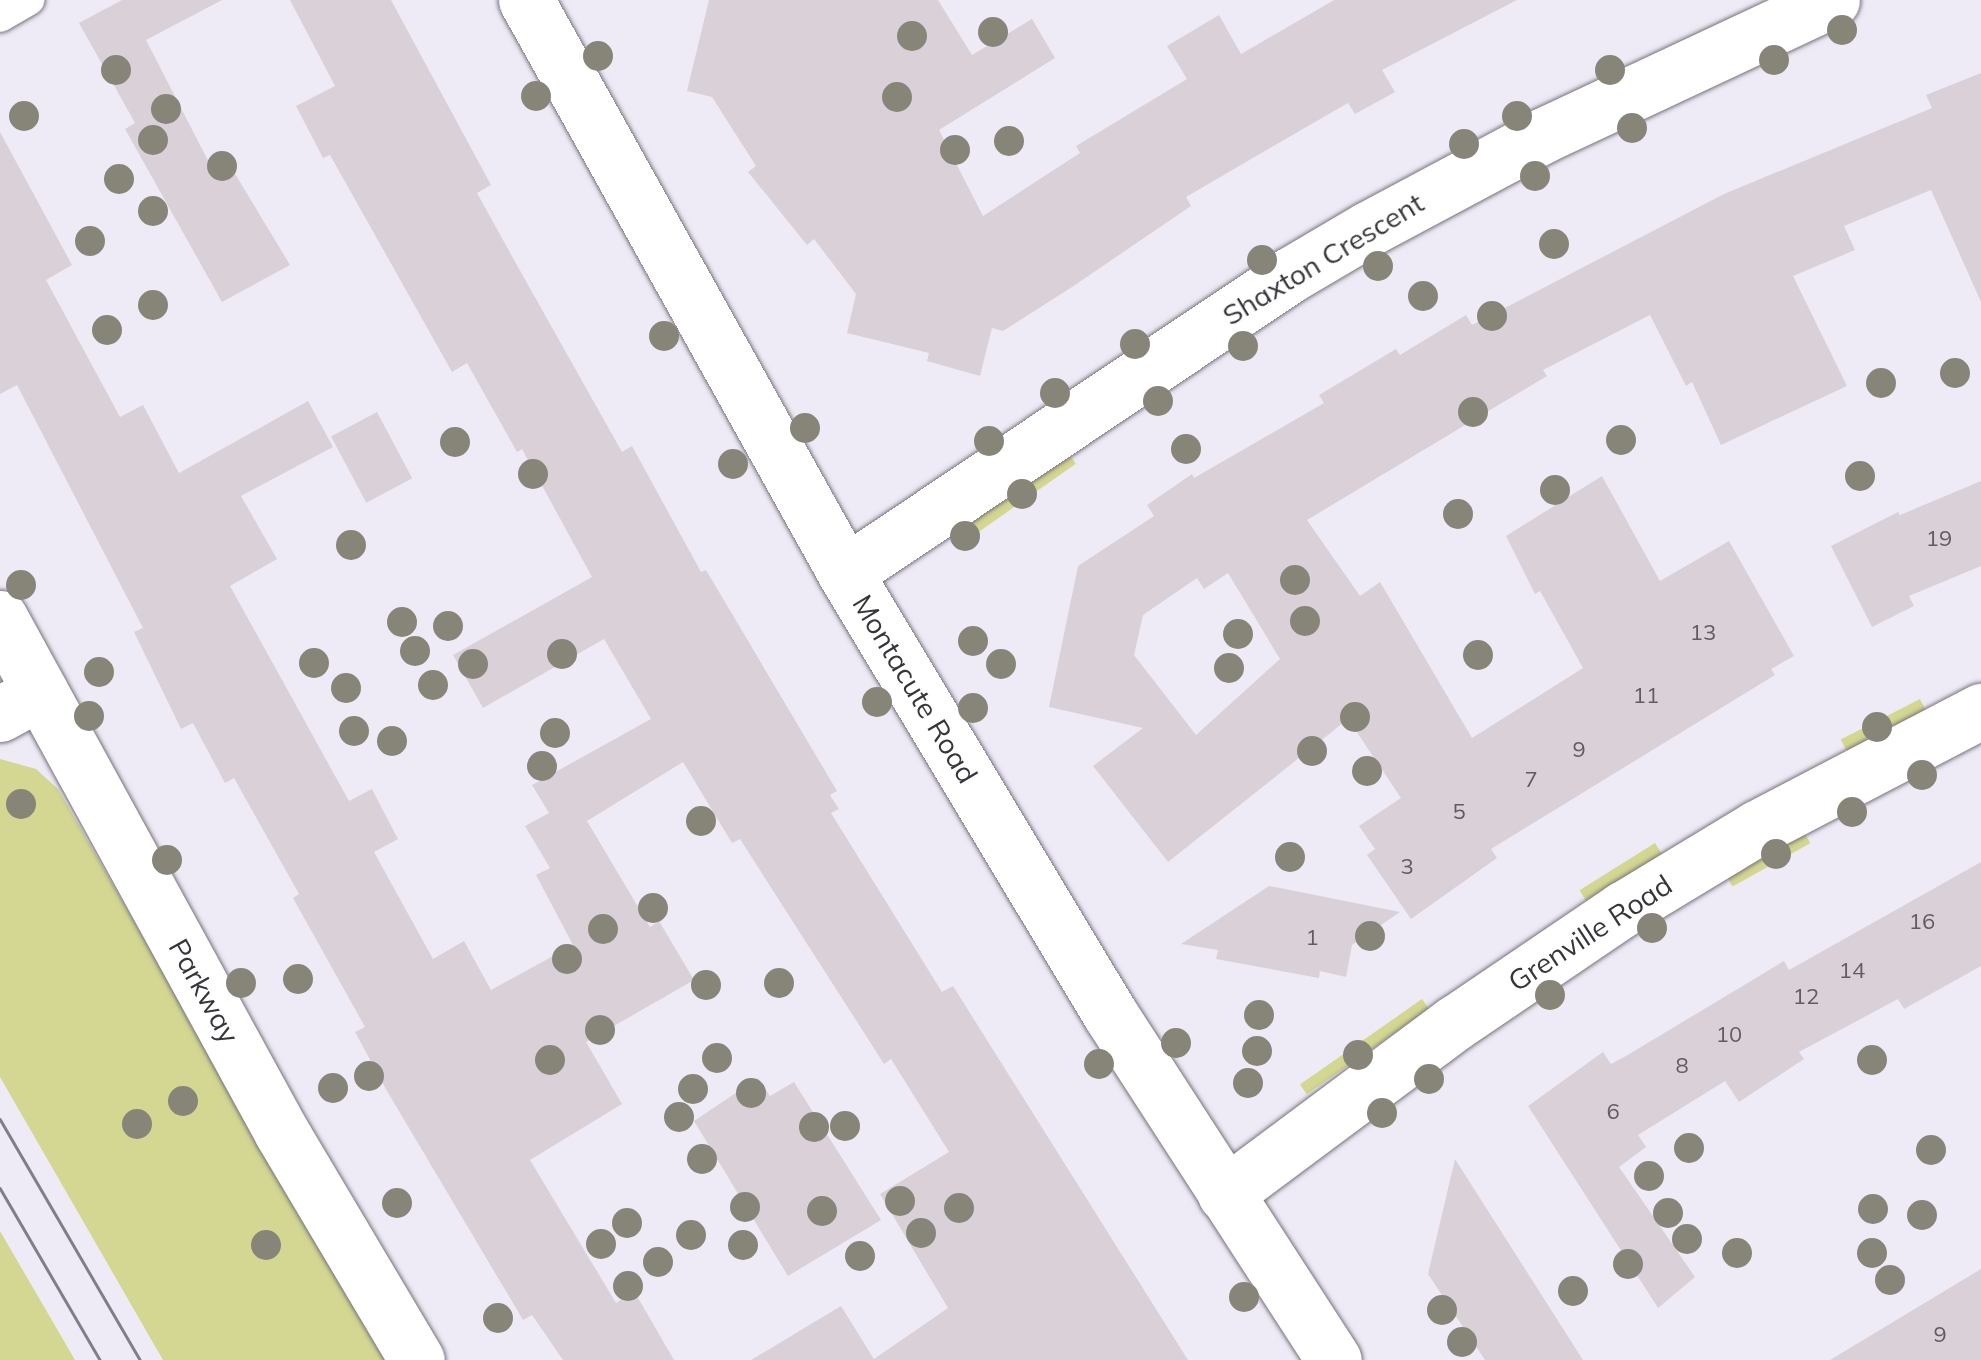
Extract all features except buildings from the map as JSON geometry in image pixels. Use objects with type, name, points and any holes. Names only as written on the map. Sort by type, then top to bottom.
[{"type":"street","name":"Montacute Road","points":[[526,0],[846,573],[1110,1014],[1334,1360]]},
{"type":"street","name":"Shaxton Crescent","points":[[846,573],[1290,275],[1368,229],[1544,135],[1832,0]]},
{"type":"street","name":"Parkway","points":[[0,618],[20,703],[417,1360]]},
{"type":"street","name":"Grenville Road","points":[[1225,1194],[1456,1022],[1623,909],[1757,828],[1981,712]]},
{"type":"lane","points":[[0,17],[30,0]]},
{"type":"green space","points":[[1069,454],[1076,464],[963,543],[956,533]]},
{"type":"green space","points":[[1920,699],[1926,711],[1847,751],[1841,739]]},
{"type":"green space","points":[[0,759],[36,769],[58,789],[386,1360],[163,1360],[0,1077]]},
{"type":"green space","points":[[1804,832],[1810,843],[1732,887],[1726,875]]},
{"type":"green space","points":[[1655,843],[1662,854],[1586,901],[1580,890]]},
{"type":"green space","points":[[1422,999],[1429,1009],[1307,1094],[1300,1084]]},
{"type":"green space","points":[[0,1231],[75,1360],[0,1360]]},
{"type":"tram line","points":[[0,1119],[140,1360]]},
{"type":"tram line","points":[[0,1188],[100,1360]]}]
